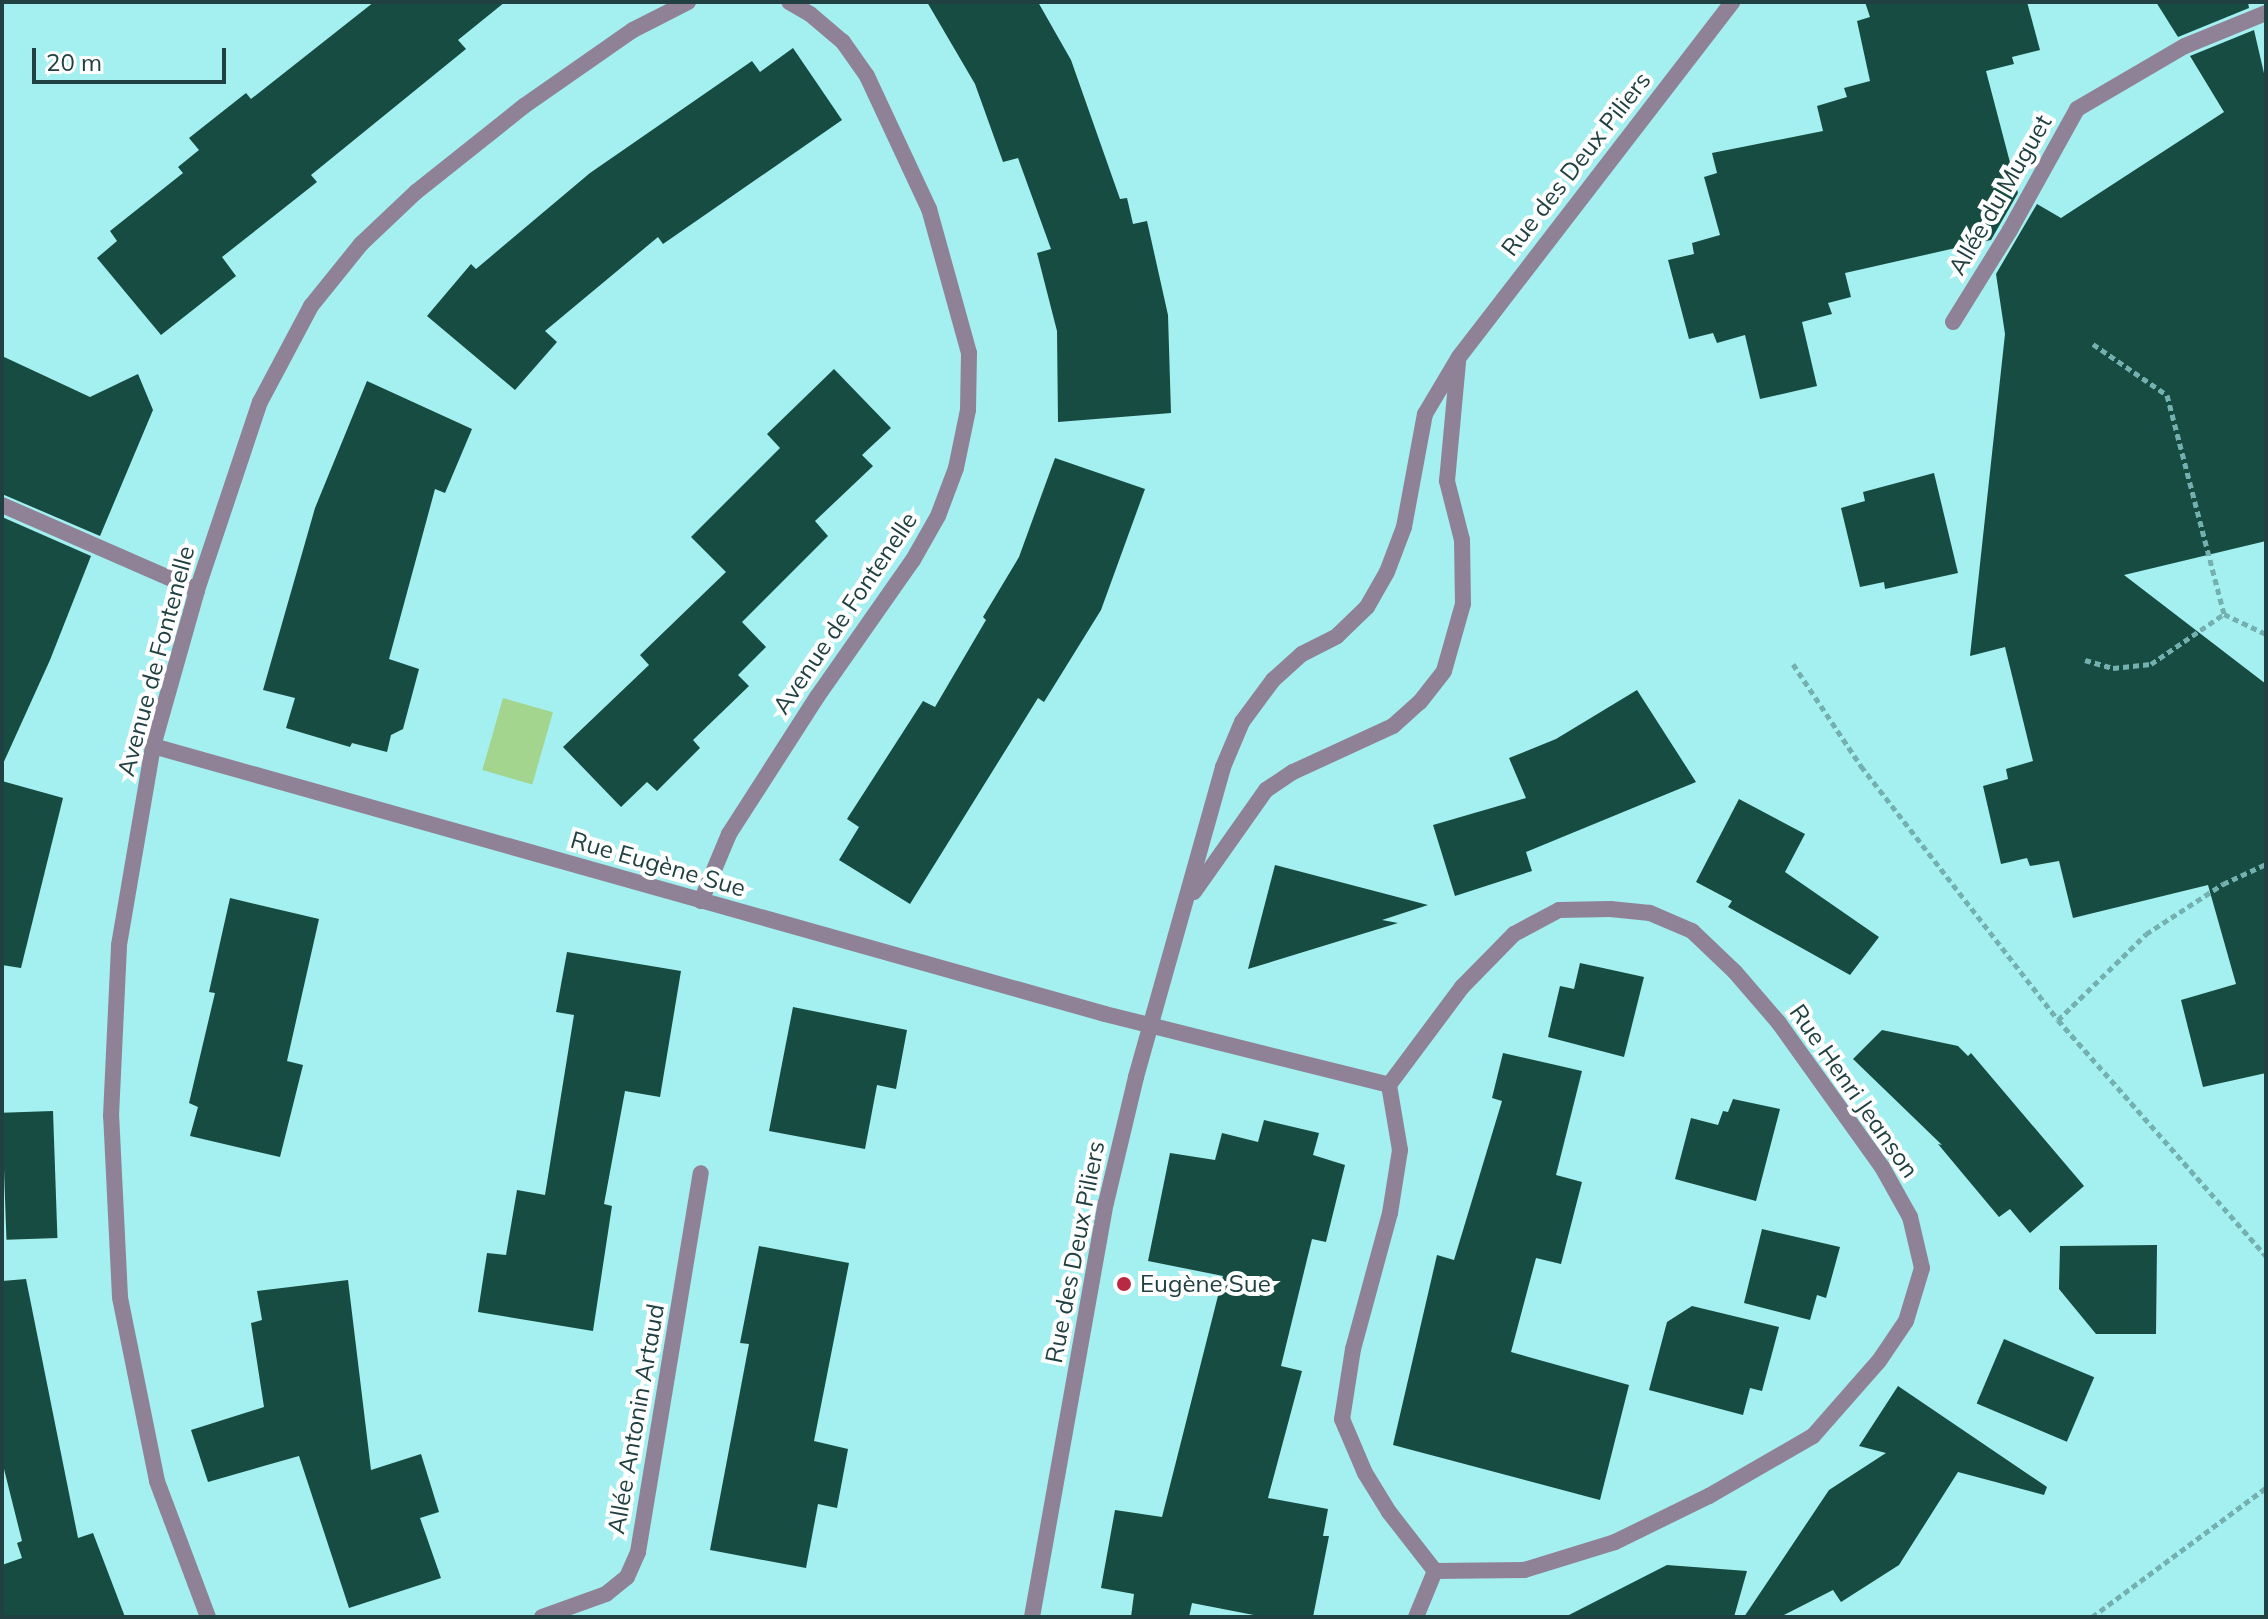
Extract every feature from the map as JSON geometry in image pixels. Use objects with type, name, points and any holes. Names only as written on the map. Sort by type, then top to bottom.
[{"type":"street","name":"Avenue de Fontenelle","points":[[208,1617],[157,1481],[120,1297],[111,1116],[119,945],[153,746],[197,590],[260,402],[311,306],[361,244],[416,192],[524,106],[633,30],[688,2]]},
{"type":"street","name":"Avenue de Fontenelle","points":[[701,901],[729,834],[817,697],[913,560],[938,516],[956,468],[968,410],[969,353],[929,209],[867,76],[843,42],[810,14],[789,2]]},
{"type":"street","name":"Rue des Deux Piliers","points":[[1032,1617],[1106,1203],[1223,767],[1242,722],[1273,680],[1302,654],[1337,636],[1367,607],[1387,572],[1404,527],[1425,414],[1459,357],[1732,2]]},
{"type":"street","name":"Allée du Muguet","points":[[1953,322],[2010,230],[2077,109],[2185,46],[2266,13]]},
{"type":"street","name":"Rue des Deux Piliers","points":[[1188,901],[1266,790],[1293,772],[1393,726],[1420,702],[1444,671],[1463,604],[1462,540],[1447,481],[1459,357]]},
{"type":"street","points":[[2,505],[197,590]]},
{"type":"street","name":"Rue Eugène Sue","points":[[153,746],[1151,1027]]},
{"type":"street","name":"Rue Henri Jeanson","points":[[1389,1085],[1462,987],[1514,934],[1559,910],[1610,909],[1650,913],[1692,931],[1735,972],[1779,1023],[1882,1167],[1910,1217],[1922,1268],[1906,1321],[1879,1361],[1813,1436],[1709,1496],[1615,1542],[1524,1570],[1435,1571]]},
{"type":"street","points":[[1151,1027],[1389,1085],[1400,1150],[1390,1213],[1353,1349],[1342,1419],[1365,1473],[1389,1512],[1435,1571],[1416,1617]]},
{"type":"street","name":"Allée Antonin Artaud","points":[[542,1617],[606,1594],[627,1577],[638,1552],[701,1173]]},
{"type":"path","points":[[2093,344],[2167,395],[2224,614],[2266,634]]},
{"type":"path","points":[[2085,660],[2113,668],[2151,664],[2224,614]]},
{"type":"path","points":[[1793,664],[1861,766],[2058,1020],[2266,1256]]},
{"type":"path","points":[[2058,1020],[2146,934],[2223,884],[2266,864]]},
{"type":"path","points":[[2092,1617],[2266,1488]]},
{"type":"shaded area","points":[[503,698],[553,712],[532,784],[482,770]]},
{"type":"building","points":[[374,2],[505,2],[458,40],[466,49],[311,175],[317,182],[222,257],[236,276],[161,335],[97,258],[117,241],[110,231],[183,173],[178,167],[199,150],[189,138],[246,93],[251,99]]},
{"type":"building","points":[[927,2],[1038,2],[1071,60],[1120,199],[1127,198],[1133,224],[1147,221],[1168,315],[1171,413],[1058,422],[1057,331],[1037,253],[1051,249],[1018,158],[1003,162],[975,84]]},
{"type":"building","points":[[1865,2],[2027,2],[2040,50],[2012,57],[2014,64],[1986,71],[2018,193],[1991,240],[1845,273],[1851,297],[1828,303],[1832,314],[1802,322],[1817,386],[1760,399],[1745,335],[1717,343],[1713,333],[1689,339],[1668,260],[1694,254],[1692,243],[1720,235],[1704,177],[1717,173],[1712,153],[1823,131],[1817,106],[1847,97],[1844,88],[1870,81],[1857,21],[1870,17]]},
{"type":"building","points":[[2156,2],[2248,2],[2249,8],[2178,37]]},
{"type":"building","points":[[2254,30],[2266,82],[2266,541],[2124,575],[2266,684],[2266,1073],[2203,1087],[2181,1000],[2236,984],[2208,885],[2073,918],[2059,861],[2030,866],[2027,858],[2001,864],[1983,786],[2008,779],[2006,769],[2033,761],[2005,647],[1970,656],[2005,334],[1996,274],[2037,204],[2061,218],[2224,112],[2190,56]]},
{"type":"building","points":[[793,48],[842,120],[663,244],[658,237],[545,331],[557,342],[515,390],[427,316],[471,264],[476,269],[590,173],[752,61],[760,72]]},
{"type":"building","points":[[2,356],[90,397],[138,374],[153,410],[100,536],[2,494]]},
{"type":"building","points":[[834,369],[891,428],[862,455],[873,466],[815,521],[828,536],[742,622],[766,647],[738,675],[749,686],[693,740],[700,748],[657,791],[647,782],[621,807],[563,747],[649,665],[640,655],[726,572],[691,537],[780,448],[767,434]]},
{"type":"building","points":[[367,381],[472,429],[445,493],[435,489],[389,659],[419,669],[403,729],[391,735],[387,752],[352,743],[350,747],[286,728],[295,698],[263,690],[315,508]]},
{"type":"building","points":[[1055,458],[1145,489],[1101,610],[1044,702],[1038,698],[910,904],[839,860],[859,827],[847,819],[923,701],[935,707],[986,620],[983,617],[1019,557]]},
{"type":"building","points":[[1934,473],[1958,573],[1885,589],[1884,582],[1860,587],[1841,508],[1865,501],[1863,492]]},
{"type":"building","points":[[2,517],[91,556],[50,660],[2,766]]},
{"type":"building","points":[[1637,690],[1696,782],[1526,852],[1532,871],[1455,896],[1433,825],[1526,798],[1509,758],[1556,739]]},
{"type":"building","points":[[2,781],[63,798],[21,968],[2,965]]},
{"type":"building","points":[[1739,799],[1805,834],[1785,872],[1879,937],[1850,975],[1728,907],[1732,901],[1696,882]]},
{"type":"building","points":[[1275,865],[1428,905],[1382,920],[1398,923],[1248,969]]},
{"type":"building","points":[[230,898],[319,919],[287,1061],[303,1065],[280,1157],[190,1136],[198,1107],[189,1103],[215,993],[209,992]]},
{"type":"building","points":[[567,952],[681,971],[660,1097],[625,1091],[604,1204],[612,1206],[593,1331],[478,1312],[487,1253],[506,1255],[517,1190],[545,1195],[574,1015],[556,1012]]},
{"type":"building","points":[[1580,963],[1644,977],[1624,1057],[1548,1037],[1560,986],[1574,989]]},
{"type":"building","points":[[793,1007],[907,1030],[896,1089],[877,1085],[865,1149],[769,1131]]},
{"type":"building","points":[[1882,1030],[1958,1046],[1968,1056],[1971,1053],[2084,1186],[2030,1233],[2010,1209],[1999,1217],[1938,1144],[1942,1145],[1853,1059]]},
{"type":"building","points":[[1503,1053],[1582,1071],[1556,1175],[1582,1182],[1561,1264],[1536,1258],[1511,1352],[1629,1385],[1600,1500],[1393,1445],[1437,1255],[1454,1260],[1502,1101],[1492,1098]]},
{"type":"building","points":[[1733,1099],[1780,1109],[1756,1201],[1675,1179],[1691,1118],[1718,1125],[1723,1111],[1728,1112]]},
{"type":"building","points":[[53,1111],[57,1238],[6,1240],[2,1113]]},
{"type":"building","points":[[1264,1120],[1319,1133],[1313,1155],[1345,1165],[1326,1242],[1312,1239],[1281,1366],[1302,1371],[1268,1498],[1328,1509],[1323,1536],[1329,1536],[1313,1617],[1264,1617],[1192,1603],[1189,1617],[1131,1617],[1134,1594],[1101,1588],[1115,1510],[1162,1517],[1223,1276],[1148,1261],[1170,1153],[1215,1160],[1222,1133],[1258,1142]]},
{"type":"building","points":[[1762,1229],[1840,1247],[1826,1298],[1817,1295],[1810,1320],[1744,1303]]},
{"type":"building","points":[[2157,1245],[2156,1334],[2096,1334],[2059,1289],[2060,1246]]},
{"type":"building","points":[[759,1246],[849,1263],[814,1441],[848,1449],[837,1508],[818,1504],[806,1568],[710,1550],[749,1344],[740,1343]]},
{"type":"building","points":[[26,1279],[78,1538],[93,1533],[125,1617],[2,1617],[2,1565],[22,1558],[17,1543],[22,1541],[2,1461],[2,1281]]},
{"type":"building","points":[[348,1280],[371,1470],[421,1454],[439,1512],[420,1518],[441,1578],[349,1608],[299,1456],[208,1482],[191,1430],[264,1407],[251,1323],[262,1320],[257,1291]]},
{"type":"building","points":[[1692,1306],[1779,1327],[1762,1391],[1750,1388],[1743,1415],[1649,1390],[1667,1322]]},
{"type":"building","points":[[2004,1339],[2094,1377],[2067,1442],[1977,1403]]},
{"type":"building","points":[[1898,1386],[2047,1487],[2044,1495],[1958,1472],[1899,1565],[1841,1602],[1833,1590],[1780,1617],[1744,1617],[1829,1490],[1886,1453],[1859,1446]]},
{"type":"building","points":[[1667,1565],[1747,1571],[1734,1617],[1565,1617]]},
{"type":"place","name":"Eugène Sue","points":[[1124,1284]]}]
